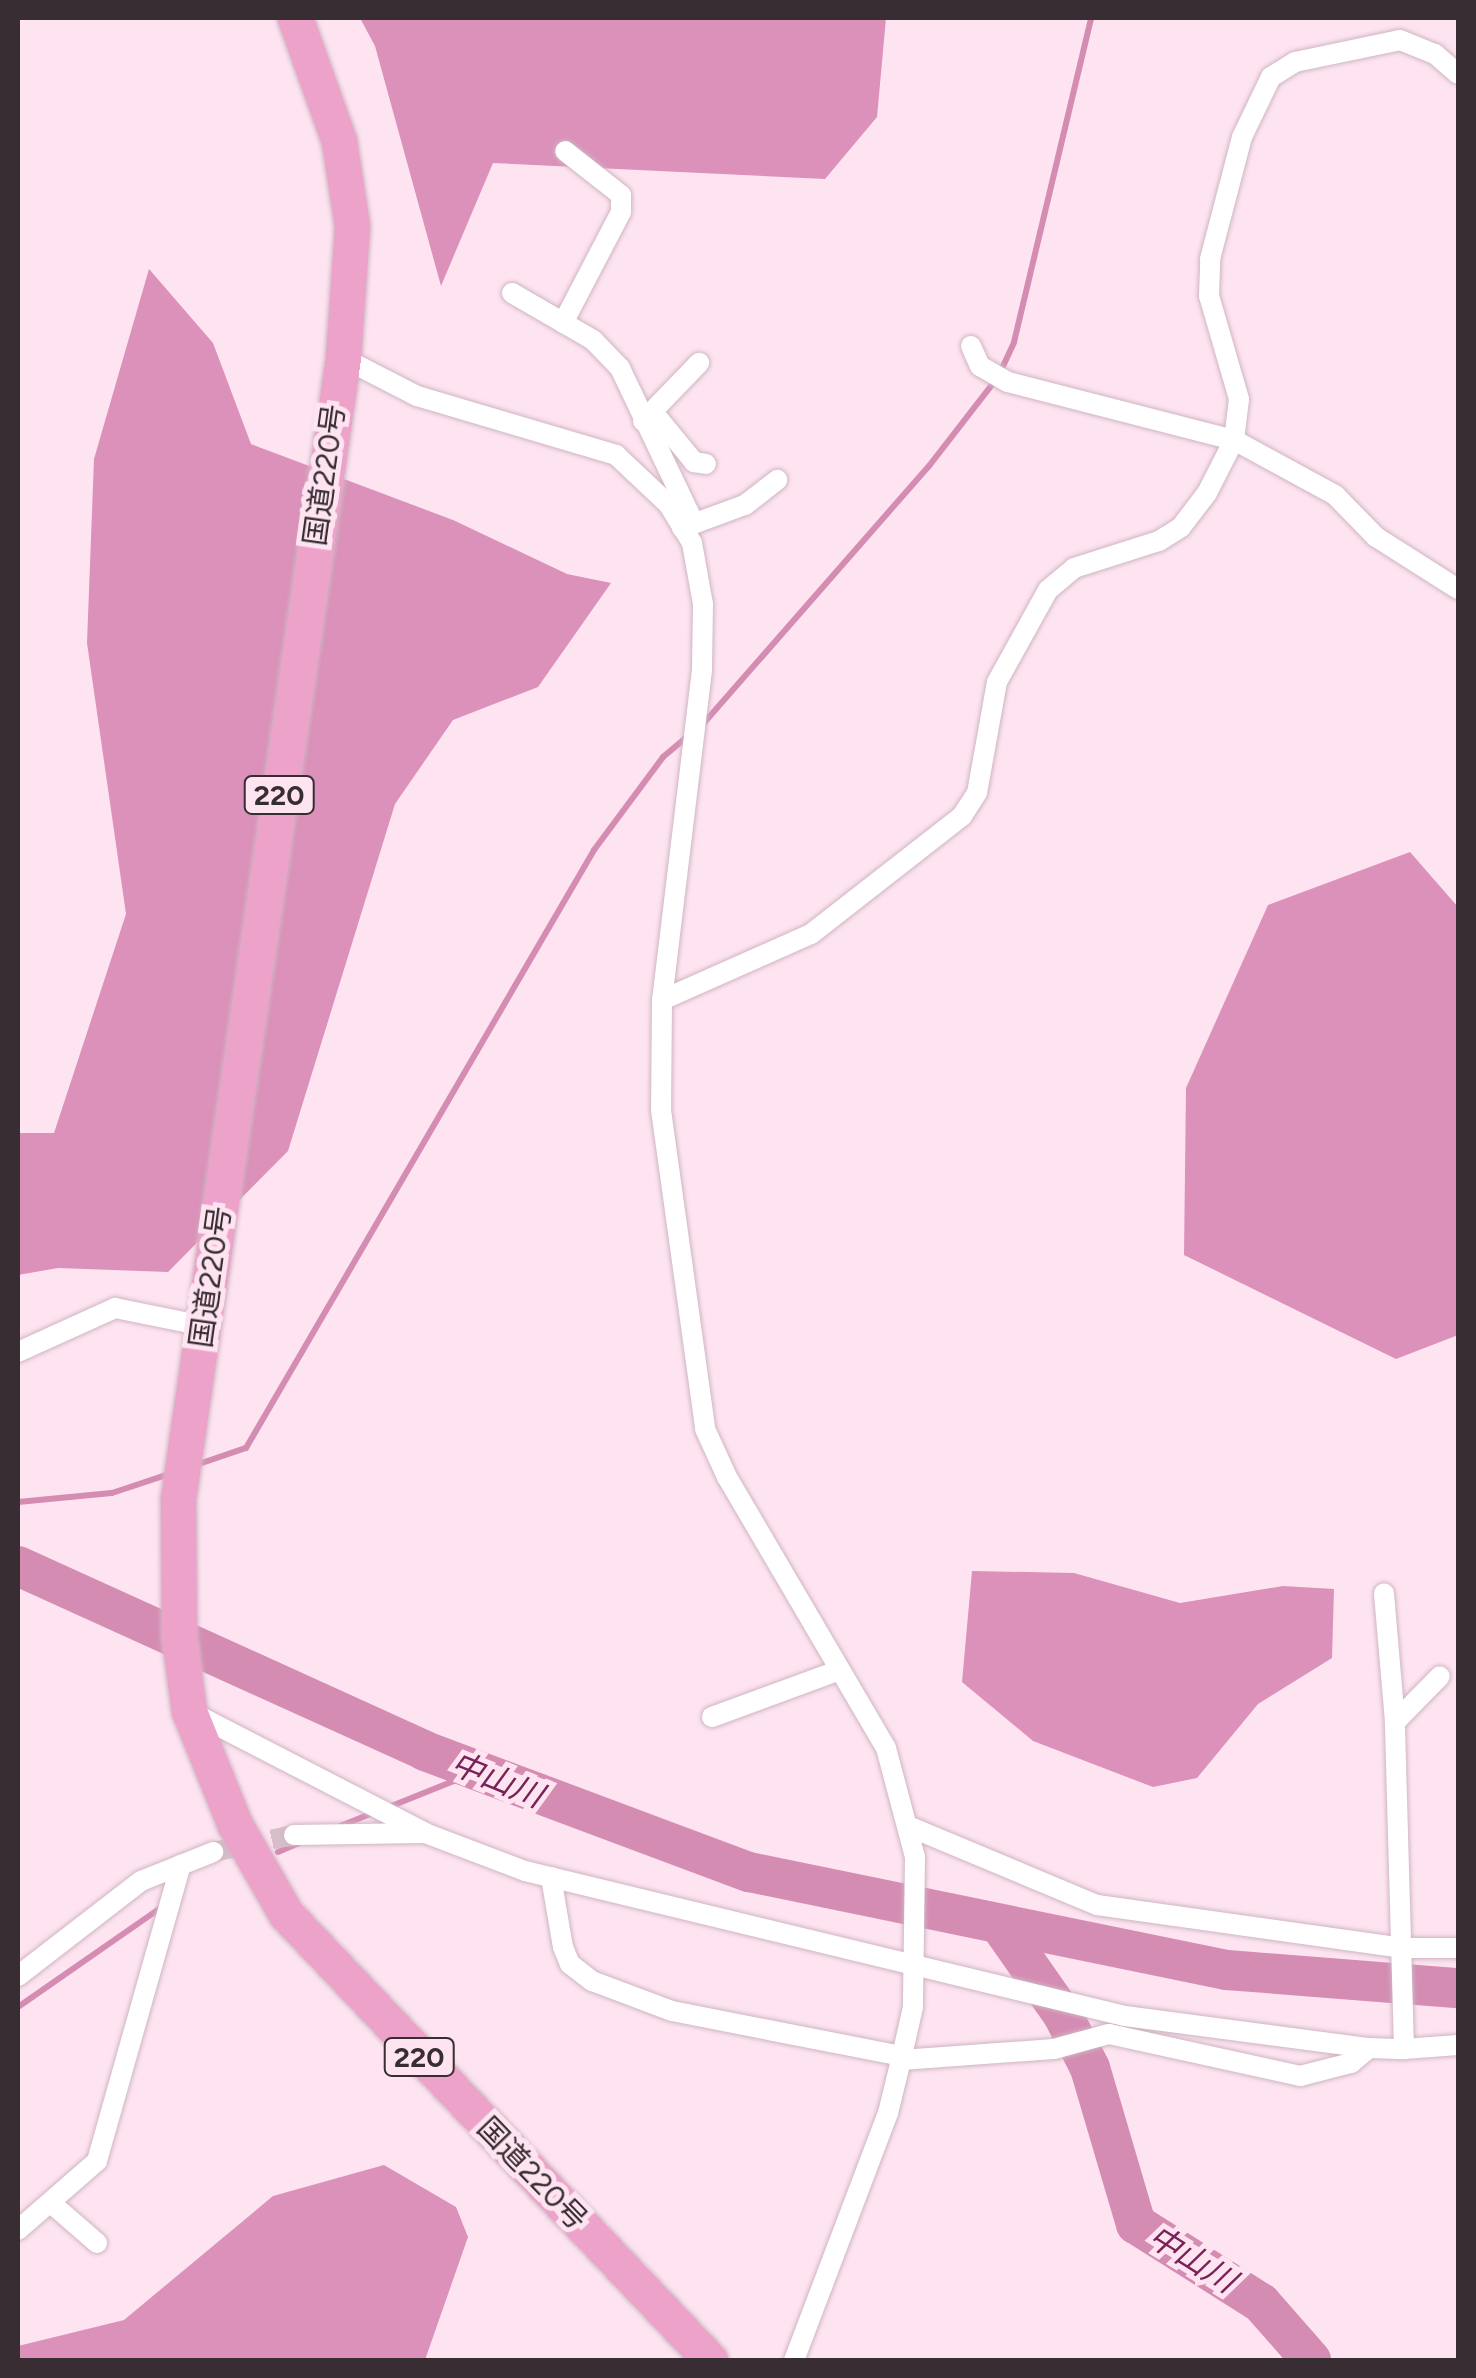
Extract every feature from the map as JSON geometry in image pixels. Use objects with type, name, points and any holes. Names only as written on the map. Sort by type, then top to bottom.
[{"type":"highway","name":"国道220号","points":[[295,18],[340,141],[352,226],[343,358],[178,1499],[178,1580],[189,1711],[235,1825],[286,1914],[710,2360]]},
{"type":"street","points":[[662,1000],[811,934],[962,816],[977,792],[997,682],[1048,590],[1074,568],[1158,542],[1180,527],[1208,493],[1234,440],[1238,399],[1208,296],[1210,259],[1242,137],[1271,77],[1294,62],[1400,40],[1435,54],[1458,74]]},
{"type":"street","points":[[563,323],[621,212],[621,195],[565,150]]},
{"type":"street","points":[[512,294],[563,323],[620,368],[648,416],[688,526],[703,604],[702,670],[662,1000],[661,1110],[705,1429],[837,1671],[886,1748],[914,1857],[915,1959],[901,2058],[888,2113],[794,2360]]},
{"type":"street","points":[[971,346],[980,366],[1008,382],[1234,440],[1334,495],[1376,538],[1458,589]]},
{"type":"street","points":[[343,358],[416,396],[616,455],[688,526]]},
{"type":"street","points":[[648,416],[698,363]]},
{"type":"street","points":[[648,416],[694,462],[706,464]]},
{"type":"street","points":[[688,526],[745,505],[777,480]]},
{"type":"street","points":[[18,1352],[115,1308],[204,1326]]},
{"type":"street","points":[[1384,1593],[1395,1722],[1404,2044]]},
{"type":"street","points":[[712,1716],[837,1671]]},
{"type":"street","points":[[1395,1722],[1440,1676]]},
{"type":"street","points":[[189,1711],[425,1833],[550,1877],[915,1959],[1125,2016],[1368,2048],[1404,2044],[1458,2046]]},
{"type":"street","points":[[908,1826],[1087,1902],[1403,1948],[1458,1948]]},
{"type":"street","points":[[294,1835],[425,1833]]},
{"type":"street","points":[[18,1976],[95,1910],[141,1880],[213,1852]]},
{"type":"street","points":[[18,2230],[97,2161],[181,1865]]},
{"type":"street","points":[[550,1877],[563,1947],[570,1964],[592,1981],[672,2011],[901,2058],[1054,2048],[1109,2034],[1300,2076],[1350,2064],[1368,2048]]},
{"type":"street","points":[[51,2203],[98,2243]]},
{"type":"shaded area","points":[[360,18],[886,18],[877,117],[825,179],[493,163],[441,286],[375,46]]},
{"type":"shaded area","points":[[149,269],[213,343],[251,444],[453,520],[567,574],[611,583],[538,687],[453,720],[395,804],[288,1151],[168,1272],[58,1268],[18,1275],[18,1133],[54,1133],[126,914],[87,643],[94,459]]},
{"type":"shaded area","points":[[1410,852],[1458,907],[1458,1335],[1396,1359],[1184,1255],[1186,1088],[1268,905]]},
{"type":"shaded area","points":[[972,1571],[1074,1573],[1180,1603],[1283,1586],[1334,1589],[1332,1658],[1258,1704],[1197,1778],[1153,1787],[1033,1741],[962,1682]]},
{"type":"shaded area","points":[[384,2165],[456,2207],[468,2237],[425,2360],[18,2360],[18,2346],[124,2320],[273,2196]]},
{"type":"waterway","points":[[703,724],[929,466],[998,377],[1014,342],[1091,18]]},
{"type":"waterway","points":[[193,1466],[246,1448],[594,850],[663,757],[689,735]]},
{"type":"waterway","points":[[18,1502],[112,1493],[172,1473]]},
{"type":"waterway","name":"中山川","points":[[18,1566],[425,1751],[749,1872],[1227,1970],[1458,1988]]},
{"type":"waterway","points":[[389,1807],[476,1772]]},
{"type":"waterway","points":[[338,1827],[373,1813]]},
{"type":"waterway","points":[[278,1852],[299,1843]]},
{"type":"waterway","points":[[18,2007],[162,1907]]},
{"type":"waterway","name":"中山川","points":[[1000,1925],[1063,2015],[1090,2068],[1136,2224],[1261,2303],[1311,2360]]},
{"type":"tunnel","points":[[213,1852],[294,1835]]}]
